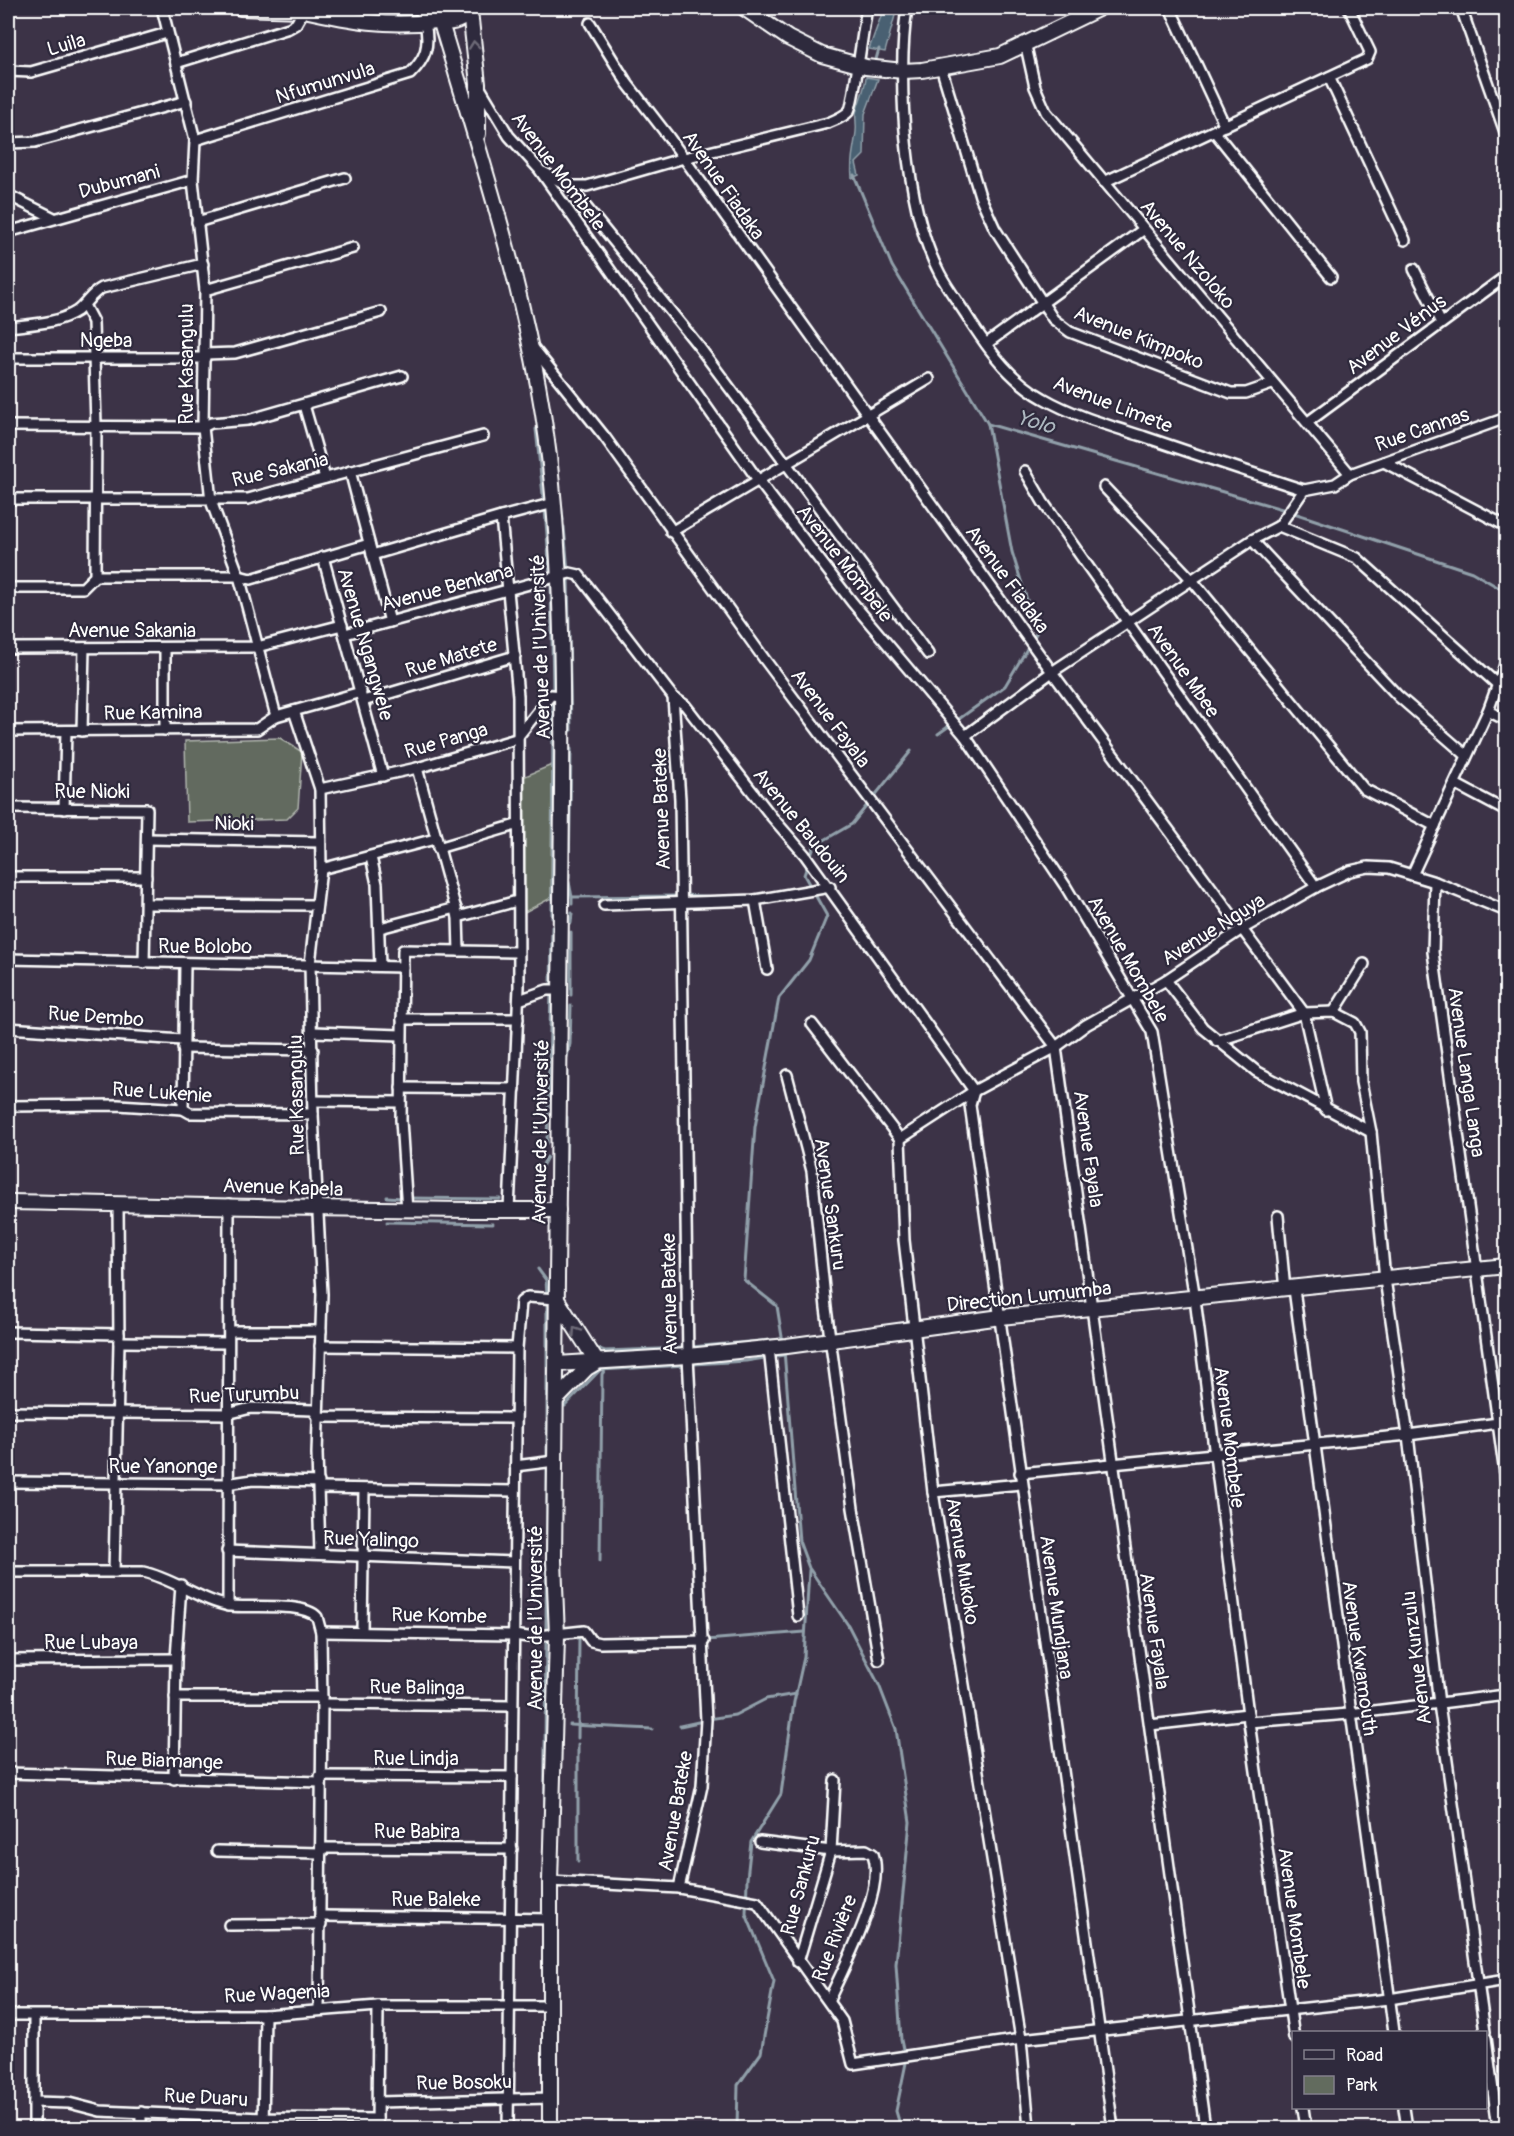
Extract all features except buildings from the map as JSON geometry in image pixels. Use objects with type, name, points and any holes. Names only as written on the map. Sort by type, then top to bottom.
[{"type":"main road","points":[[240,8],[346,8]]},
{"type":"main road","points":[[422,8],[434,22]]},
{"type":"main road","points":[[744,8],[788,38],[822,55],[867,67],[903,71],[941,67],[1000,56],[1025,42],[1100,8]]},
{"type":"main road","points":[[312,9],[368,24],[458,21],[471,9]]},
{"type":"main road","name":"Avenue de l’Université","points":[[471,9],[478,84],[478,145]]},
{"type":"main road","name":"Avenue de l’Université","points":[[434,22],[478,145],[529,342],[554,503],[559,577],[562,696],[562,990],[555,1461],[556,1636],[550,1881],[550,2128]]},
{"type":"main road","name":"Avenue Kapela","points":[[8,1202],[229,1204],[317,1209],[558,1210]]},
{"type":"main road","name":"Direction Lumumba","points":[[557,1364],[688,1356],[777,1347],[1001,1317],[1506,1266]]},
{"type":"main road","points":[[556,1400],[587,1368],[597,1362],[557,1299]]},
{"type":"street","name":"Rue Kasangulu","points":[[162,8],[195,140],[194,180],[205,290],[203,427],[210,501],[240,576],[276,716]]},
{"type":"street","points":[[569,186],[605,182],[684,158],[828,123],[843,117],[850,110],[867,67],[867,8]]},
{"type":"street","name":"Avenue Limete","points":[[907,8],[903,71],[911,167],[919,219],[940,274],[1003,366],[1044,399],[1105,423],[1304,490],[1335,484],[1350,474]]},
{"type":"street","points":[[1170,8],[1225,126]]},
{"type":"street","points":[[1104,182],[1370,56],[1349,8]]},
{"type":"street","points":[[1461,8],[1506,135]]},
{"type":"street","points":[[176,63],[289,28],[312,9]]},
{"type":"street","name":"Nfumunvula","points":[[195,140],[410,74],[422,63],[434,22]]},
{"type":"street","name":"Avenue Fiadaka","points":[[590,23],[627,83],[684,158],[867,416],[1052,672],[1304,1013],[1326,1110]]},
{"type":"street","name":"Luila","points":[[8,71],[31,72],[167,33]]},
{"type":"street","name":"Avenue Nzoloko","points":[[1025,42],[1035,87],[1046,112],[1272,384],[1308,422],[1350,474]]},
{"type":"street","name":"Avenue Kimpoko","points":[[941,67],[980,196],[995,229],[1053,319],[1070,332],[1231,393],[1246,393],[1272,384]]},
{"type":"street","points":[[1329,77],[1405,240]]},
{"type":"street","name":"Avenue Mombele","points":[[478,84],[509,136],[539,169],[758,480],[852,602],[965,736],[1066,887],[1152,1032],[1195,1299],[1248,1718],[1292,2031]]},
{"type":"street","points":[[8,143],[35,142],[186,100]]},
{"type":"street","points":[[1214,131],[1331,277]]},
{"type":"street","points":[[539,169],[569,186],[697,344],[928,654]]},
{"type":"street","points":[[197,222],[345,178]]},
{"type":"street","name":"Dubumani","points":[[8,232],[194,180]]},
{"type":"street","points":[[8,195],[54,218]]},
{"type":"street","points":[[986,344],[1043,305],[1144,229]]},
{"type":"street","points":[[205,290],[353,248]]},
{"type":"street","points":[[8,327],[63,318],[84,305],[102,288],[203,264]]},
{"type":"street","points":[[1414,269],[1441,323]]},
{"type":"street","name":"Avenue Vénus","points":[[1308,422],[1506,276]]},
{"type":"street","points":[[84,305],[93,322],[96,425],[95,576]]},
{"type":"street","name":"Ngeba","points":[[8,358],[205,356],[235,353],[381,312]]},
{"type":"street","name":"Avenue Fayala","points":[[529,342],[604,436],[671,532],[1056,1047],[1205,2128]]},
{"type":"street","points":[[8,426],[203,427],[211,423],[248,420],[402,376]]},
{"type":"street","points":[[671,532],[929,379]]},
{"type":"street","points":[[304,405],[325,478]]},
{"type":"street","name":"Rue Cannas","points":[[1350,474],[1506,418]]},
{"type":"street","name":"Rue Sakania","points":[[8,499],[95,498],[210,501],[258,497],[483,436]]},
{"type":"street","points":[[1384,462],[1506,526]]},
{"type":"street","points":[[350,471],[390,622]]},
{"type":"street","name":"Avenue Mbee","points":[[1025,471],[1043,502],[1316,887]]},
{"type":"street","points":[[1104,487],[1192,580],[1364,789],[1435,826]]},
{"type":"street","points":[[965,736],[1052,672],[1128,621],[1252,540],[1279,526],[1304,490]]},
{"type":"street","points":[[372,555],[554,503]]},
{"type":"street","points":[[501,517],[518,696],[516,825],[519,1000],[509,1210]]},
{"type":"street","points":[[1279,526],[1357,558],[1498,685]]},
{"type":"street","points":[[1252,540],[1398,696],[1466,755]]},
{"type":"street","points":[[8,588],[82,588],[95,576],[240,576],[251,579],[369,544]]},
{"type":"street","name":"Avenue Ngangwele","points":[[323,557],[383,776]]},
{"type":"street","name":"Avenue Baudouin","points":[[559,577],[570,573],[579,575],[673,697],[685,705],[830,887],[974,1091]]},
{"type":"street","name":"Avenue Benkana","points":[[257,647],[390,622],[508,588],[559,577]]},
{"type":"street","name":"Avenue Sakania","points":[[8,648],[257,647]]},
{"type":"street","points":[[82,731],[84,648]]},
{"type":"street","points":[[165,648],[165,730]]},
{"type":"street","name":"Rue Matete","points":[[294,711],[362,697],[515,656]]},
{"type":"street","points":[[1412,875],[1488,711],[1506,662]]},
{"type":"street","name":"Rue Panga","points":[[320,789],[417,768],[516,739],[550,695],[562,696]]},
{"type":"street","name":"Avenue Bateke","points":[[673,697],[678,750],[688,1356],[704,1641],[705,1762],[679,1888]]},
{"type":"street","name":"Rue Kasangulu","points":[[294,711],[320,789],[321,869],[310,964],[321,1331],[318,1417],[320,1554]]},
{"type":"street","name":"Rue Kamina","points":[[8,731],[257,729],[276,716],[294,711]]},
{"type":"street","points":[[1488,711],[1506,720]]},
{"type":"street","points":[[64,809],[66,731]]},
{"type":"street","points":[[417,768],[457,913],[459,951]]},
{"type":"street","points":[[1455,784],[1506,811]]},
{"type":"street","name":"Rue Nioki","points":[[8,808],[147,809],[147,839]]},
{"type":"street","points":[[321,869],[516,825]]},
{"type":"street","points":[[144,963],[147,839]]},
{"type":"street","name":"Nioki","points":[[147,839],[320,842]]},
{"type":"street","points":[[371,857],[377,884],[380,966]]},
{"type":"street","name":"Avenue Nguya","points":[[900,1139],[974,1091],[1056,1047],[1086,1025],[1132,1001],[1242,929],[1316,887],[1350,871],[1368,867],[1389,868],[1435,882],[1506,911]]},
{"type":"street","points":[[8,877],[146,877]]},
{"type":"street","name":"Avenue Langa Langa","points":[[1435,882],[1433,952],[1475,1270],[1503,1422],[1506,1481]]},
{"type":"street","points":[[603,905],[755,900],[830,887]]},
{"type":"street","points":[[755,900],[767,969]]},
{"type":"street","points":[[380,928],[517,901]]},
{"type":"street","points":[[147,904],[316,905]]},
{"type":"street","points":[[407,1210],[401,1158],[400,1102],[403,950],[517,952]]},
{"type":"street","name":"Rue Bolobo","points":[[8,959],[403,967]]},
{"type":"street","points":[[183,1108],[182,1044],[185,964]]},
{"type":"street","points":[[1217,1041],[1304,1013],[1334,1012],[1364,964]]},
{"type":"street","points":[[1166,980],[1203,1028],[1256,1071],[1371,1132]]},
{"type":"street","points":[[519,1000],[547,990],[562,990]]},
{"type":"street","name":"Avenue Kunzulu","points":[[1334,1012],[1355,1023],[1360,1032],[1361,1082],[1371,1132],[1385,1279],[1408,1435],[1439,1704],[1485,2031]]},
{"type":"street","points":[[402,1019],[518,1019]]},
{"type":"street","points":[[812,1024],[900,1139]]},
{"type":"street","name":"Rue Dembo","points":[[8,1028],[182,1044],[313,1050]]},
{"type":"street","points":[[313,1032],[401,1035]]},
{"type":"street","name":"Avenue Sankuru","points":[[787,1075],[812,1171],[853,1508],[879,1660]]},
{"type":"street","points":[[401,1088],[515,1089]]},
{"type":"street","name":"Avenue Mundjana","points":[[974,1091],[970,1105],[1113,2128]]},
{"type":"street","points":[[313,1101],[400,1102]]},
{"type":"street","name":"Rue Lukenie","points":[[8,1106],[118,1105],[183,1108],[189,1113],[313,1114]]},
{"type":"street","name":"Avenue Mukoko","points":[[900,1139],[904,1240],[933,1492],[1022,2039],[1029,2128]]},
{"type":"street","points":[[114,1572],[114,1484],[119,1338],[117,1204]]},
{"type":"street","points":[[228,1606],[226,1484],[229,1204]]},
{"type":"street","name":"Avenue Kwamouth","points":[[1278,1216],[1313,1444],[1394,2031]]},
{"type":"street","points":[[508,2128],[517,1348],[521,1302],[528,1298],[557,1299]]},
{"type":"street","points":[[229,1331],[321,1331]]},
{"type":"street","points":[[8,1332],[228,1343]]},
{"type":"street","points":[[320,1346],[517,1348]]},
{"type":"street","points":[[777,1347],[798,1616]]},
{"type":"street","name":"Rue Turumbu","points":[[8,1412],[227,1414],[251,1408],[313,1410],[318,1417],[515,1418]]},
{"type":"street","points":[[1020,1473],[1112,1462],[1408,1435],[1503,1422]]},
{"type":"street","points":[[514,1466],[555,1461]]},
{"type":"street","name":"Rue Yanonge","points":[[8,1482],[226,1484],[253,1480],[364,1490],[514,1491]]},
{"type":"street","points":[[933,1492],[1022,1484]]},
{"type":"street","points":[[362,1632],[364,1490]]},
{"type":"street","name":"Rue Yalingo","points":[[227,1551],[514,1562]]},
{"type":"street","points":[[8,1572],[153,1574],[228,1606],[305,1609],[317,1617],[321,1632],[322,1701],[319,2008]]},
{"type":"street","points":[[174,1779],[176,1659],[181,1586]]},
{"type":"street","name":"Rue Kombe","points":[[321,1632],[528,1637],[556,1636],[584,1631],[591,1641],[600,1643],[704,1641]]},
{"type":"street","name":"Rue Lubaya","points":[[8,1660],[176,1659]]},
{"type":"street","points":[[1150,1725],[1349,1714],[1506,1695]]},
{"type":"street","name":"Rue Balinga","points":[[175,1697],[512,1706]]},
{"type":"street","name":"Rue Biamange","points":[[8,1773],[174,1779],[320,1779]]},
{"type":"street","name":"Rue Lindja","points":[[320,1779],[512,1777]]},
{"type":"street","name":"Rue Sankuru","points":[[798,1962],[831,1851],[835,1780]]},
{"type":"street","points":[[760,1842],[831,1851]]},
{"type":"street","name":"Rue Babira","points":[[217,1851],[512,1850]]},
{"type":"street","name":"Rue Rivière","points":[[829,2000],[865,1919],[875,1868],[873,1854],[866,1850],[831,1851]]},
{"type":"street","points":[[550,1881],[679,1888],[758,1902],[798,1962],[829,2000],[846,2030],[853,2064],[1022,2039],[1389,1999],[1506,1980]]},
{"type":"street","name":"Rue Baleke","points":[[229,1924],[511,1917],[551,1919]]},
{"type":"street","points":[[377,2124],[378,2006]]},
{"type":"street","name":"Rue Wagenia","points":[[8,2015],[265,2014],[319,2008],[378,2006],[550,2006]]},
{"type":"street","points":[[263,2128],[265,2014]]},
{"type":"street","points":[[34,2016],[34,2128]]},
{"type":"street","points":[[1487,2052],[1498,2128]]},
{"type":"street","name":"Rue Bosoku","points":[[378,2102],[551,2098]]},
{"type":"street","name":"Rue Duaru","points":[[34,2102],[69,2103],[100,2111],[377,2124]]},
{"type":"street","points":[[1303,2109],[1306,2128]]},
{"type":"street","points":[[1404,2109],[1407,2128]]},
{"type":"street","points":[[141,2112],[141,2128]]},
{"type":"green space","points":[[280,738],[302,752],[298,808],[287,819],[187,822],[185,741]]},
{"type":"green space","points":[[552,765],[551,898],[521,914],[523,777]]},
{"type":"water","points":[[884,8],[897,8],[885,52],[869,49]]},
{"type":"water","points":[[866,77],[878,79],[865,114],[864,155],[856,163],[859,175],[852,178],[856,113]]},
{"type":"waterway","name":"Yolo","points":[[875,63],[879,49]]},
{"type":"waterway","name":"Yolo","points":[[854,175],[892,266],[988,424],[1282,509],[1472,572],[1506,592]]},
{"type":"waterway","points":[[938,734],[1005,686],[1037,632],[1012,552],[988,424]]},
{"type":"waterway","points":[[536,429],[544,504]]},
{"type":"waterway","points":[[553,437],[563,520]]},
{"type":"waterway","points":[[545,509],[550,574]]},
{"type":"waterway","points":[[564,527],[568,571]]},
{"type":"waterway","points":[[568,576],[571,731]]},
{"type":"waterway","points":[[551,583],[553,691]]},
{"type":"waterway","points":[[552,918],[553,700]]},
{"type":"waterway","points":[[569,877],[571,749]]},
{"type":"waterway","points":[[783,1343],[777,1306],[744,1280],[755,1127],[779,998],[809,960],[827,916],[804,875],[814,846],[852,824],[911,751]]},
{"type":"waterway","points":[[569,882],[572,897]]},
{"type":"waterway","points":[[684,895],[719,897]]},
{"type":"waterway","points":[[572,904],[572,897],[678,896]]},
{"type":"waterway","points":[[571,923],[572,913]]},
{"type":"waterway","points":[[551,987],[552,927]]},
{"type":"waterway","points":[[571,932],[571,995]]},
{"type":"waterway","points":[[547,1143],[551,992]]},
{"type":"waterway","points":[[567,1057],[570,1044],[571,1006]]},
{"type":"waterway","points":[[567,1072],[567,1101]]},
{"type":"waterway","points":[[566,1190],[567,1117]]},
{"type":"waterway","points":[[541,1168],[547,1157]]},
{"type":"waterway","points":[[387,1197],[403,1198]]},
{"type":"waterway","points":[[409,1198],[500,1199]]},
{"type":"waterway","points":[[387,1222],[493,1224]]},
{"type":"waterway","points":[[538,1269],[546,1280],[547,1295]]},
{"type":"waterway","points":[[547,1302],[547,1459]]},
{"type":"waterway","points":[[571,1308],[583,1327]]},
{"type":"waterway","points":[[691,1347],[782,1339]]},
{"type":"waterway","points":[[596,1348],[605,1351],[685,1348]]},
{"type":"waterway","points":[[784,1350],[799,1541],[809,1568],[848,1625],[879,1685],[896,1729],[910,1822],[896,1964],[901,2040],[906,2063],[896,2111],[901,2128]]},
{"type":"waterway","points":[[694,1364],[746,1361],[784,1355]]},
{"type":"waterway","points":[[565,1406],[600,1370],[686,1365]]},
{"type":"waterway","points":[[600,1561],[602,1374],[605,1370]]},
{"type":"waterway","points":[[546,1634],[547,1465]]},
{"type":"waterway","points":[[737,2128],[738,2085],[761,2053],[774,1981],[746,1914],[751,1842],[781,1794],[794,1702],[804,1657],[809,1570]]},
{"type":"waterway","points":[[706,1640],[805,1632]]},
{"type":"waterway","points":[[578,1738],[579,1638]]},
{"type":"waterway","points":[[544,1861],[546,1640]]},
{"type":"waterway","points":[[708,1719],[735,1715],[766,1699],[796,1694]]},
{"type":"waterway","points":[[680,1726],[703,1721]]},
{"type":"waterway","points":[[570,1725],[652,1729]]},
{"type":"waterway","points":[[578,1744],[578,1861]]}]
